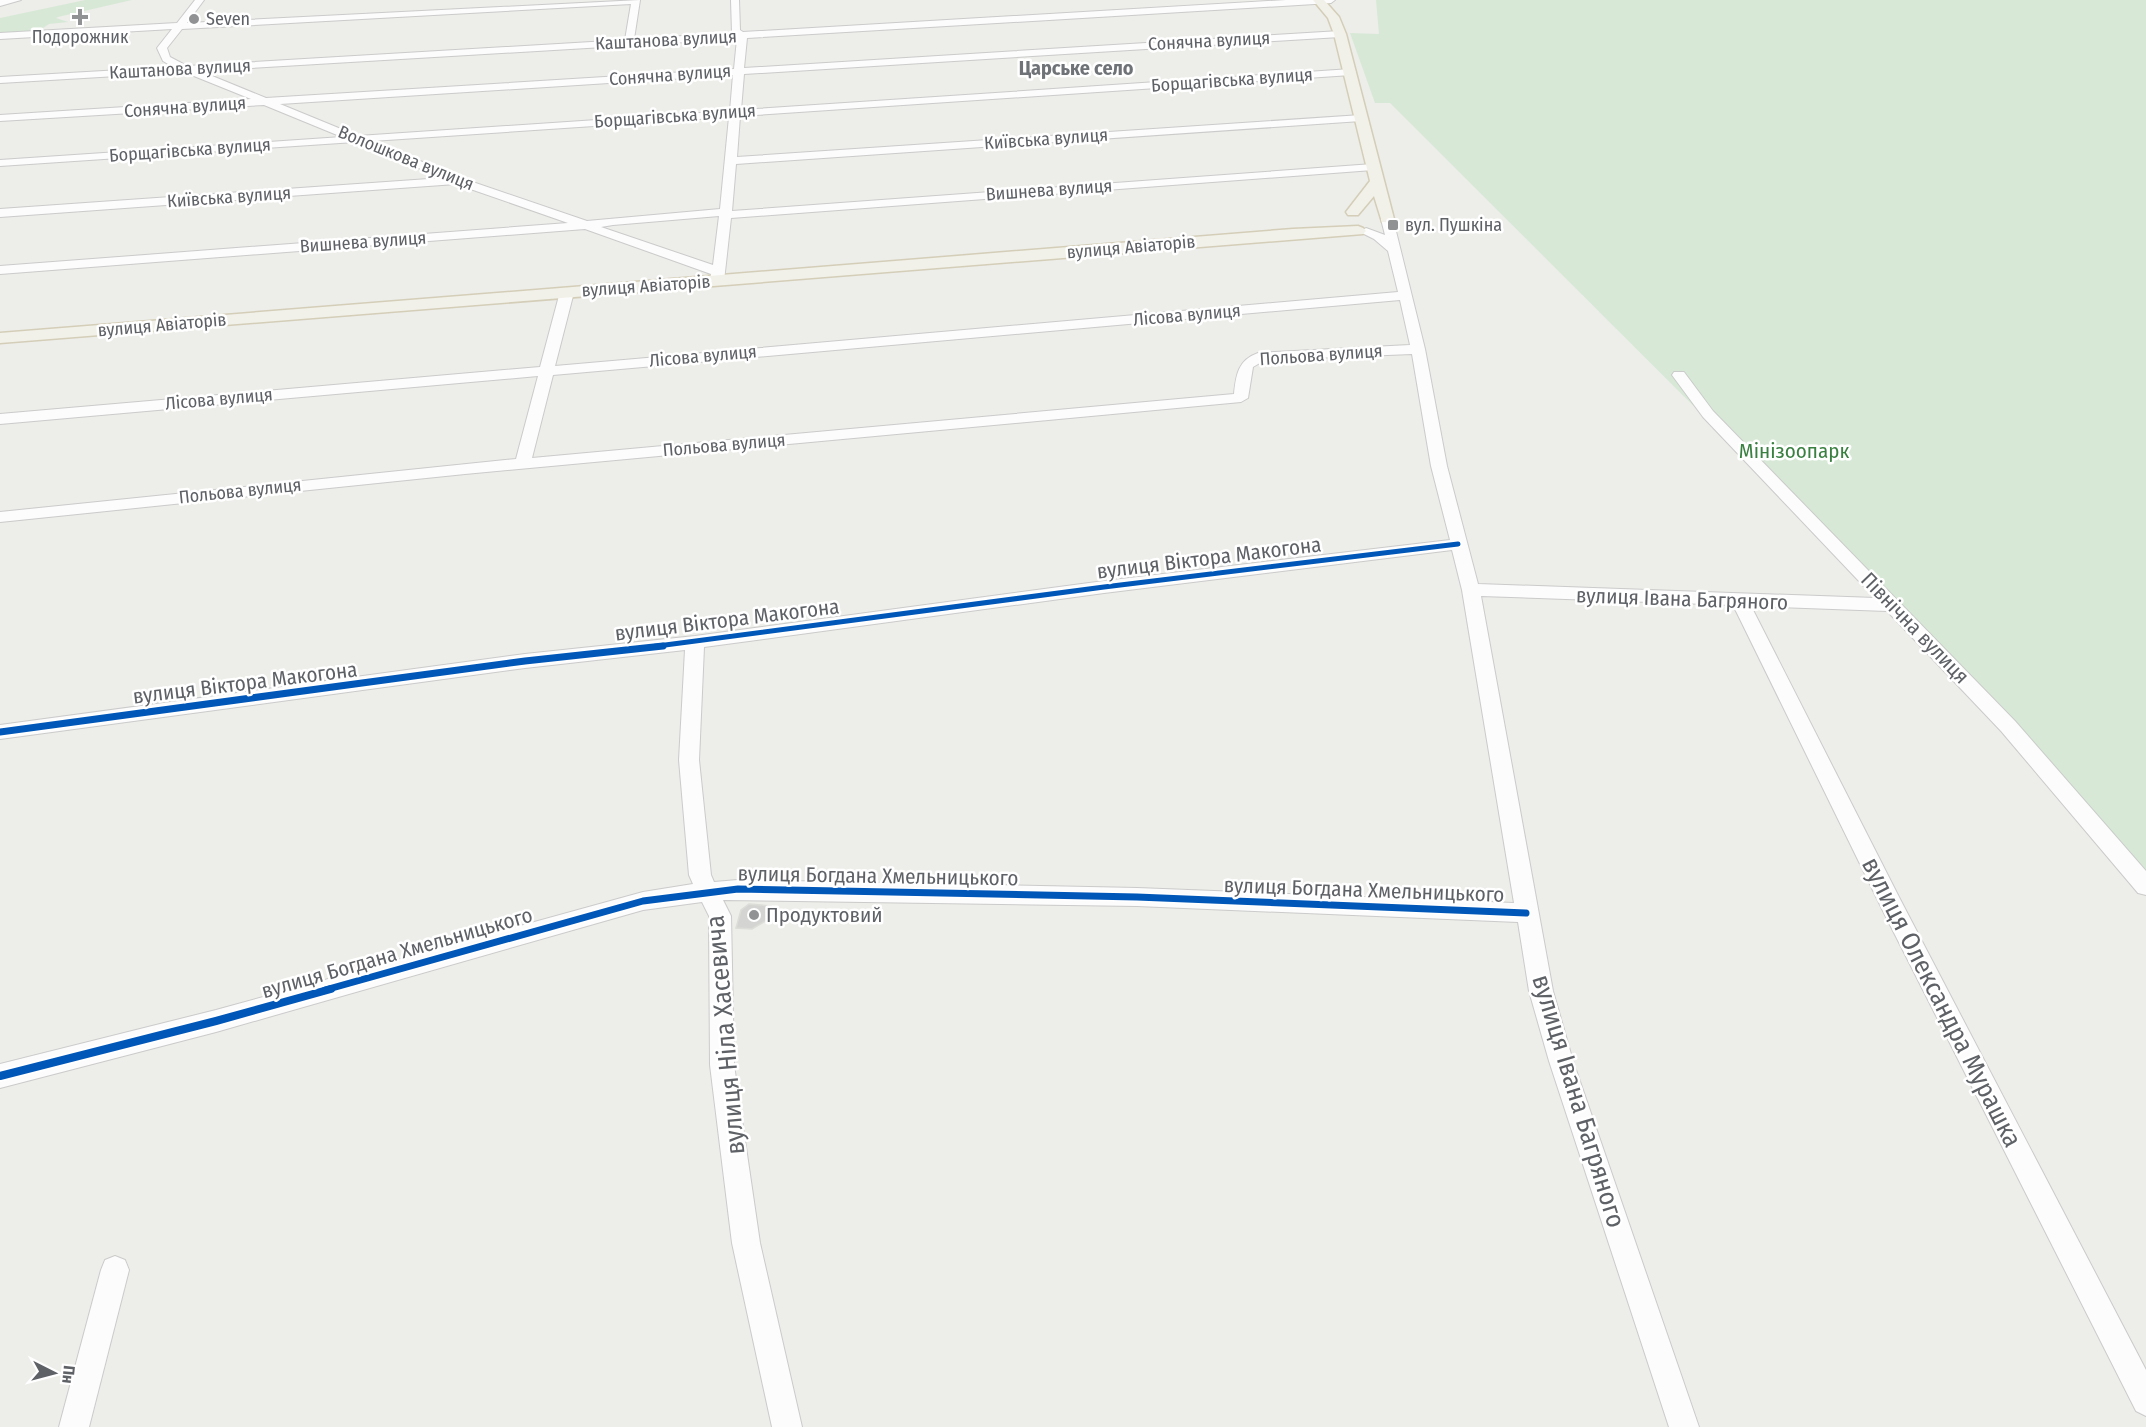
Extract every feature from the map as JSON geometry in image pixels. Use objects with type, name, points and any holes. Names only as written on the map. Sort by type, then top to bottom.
[{"type":"main road","name":"вулиця Івана Багряного","points":[[1323,0],[1340,34],[1388,221]]},
{"type":"main road","points":[[1349,213],[1373,212],[1388,221],[1388,226],[1383,230],[1362,232],[1343,224],[1342,219],[1349,213],[1360,206],[1375,174]]},
{"type":"main road","name":"вулиця Авіаторів","points":[[1293,234],[1329,223],[1349,213]]},
{"type":"main road","name":"вулиця Авіаторів","points":[[0,338],[567,292],[718,276],[1293,234],[1362,232]]},
{"type":"street","points":[[0,3],[17,0]]},
{"type":"street","name":"Волошкова вулиця","points":[[200,0],[164,43],[162,54],[186,69],[458,180],[589,225],[718,276]]},
{"type":"street","points":[[439,11],[445,0]]},
{"type":"street","points":[[718,276],[742,36],[735,31],[735,0],[741,0]]},
{"type":"street","name":"Каштанова вулиця","points":[[0,80],[1323,0]]},
{"type":"street","points":[[0,36],[543,3],[636,1],[629,42]]},
{"type":"street","points":[[307,18],[314,9]]},
{"type":"street","name":"Сонячна вулиця","points":[[0,118],[1340,34]]},
{"type":"street","name":"Борщагівська вулиця","points":[[0,163],[1351,72]]},
{"type":"street","name":"Київська вулиця","points":[[731,162],[1361,118]]},
{"type":"street","name":"Вишнева вулиця","points":[[0,270],[589,225],[613,221],[1375,174]]},
{"type":"street","name":"Київська вулиця","points":[[0,213],[458,180]]},
{"type":"street","name":"вулиця Івана Багряного","points":[[1388,221],[1418,349],[1439,466],[1471,590],[1541,991],[1561,1061],[1684,1427]]},
{"type":"street","points":[[1362,232],[1378,236],[1395,251]]},
{"type":"street","points":[[523,462],[567,292]]},
{"type":"street","name":"Лісова вулиця","points":[[0,419],[1406,295]]},
{"type":"street","name":"Польова вулиця","points":[[0,518],[251,489],[523,462],[1241,398],[1246,364],[1252,358],[1418,349]]},
{"type":"street","name":"Північна вулиця","points":[[1679,375],[1708,414],[2008,726],[2146,886]]},
{"type":"street","name":"вулиця Віктора Макогона","points":[[0,732],[373,683],[525,660],[695,642],[1104,587],[1458,544]]},
{"type":"street","name":"вулиця Івана Багряного","points":[[1471,590],[1893,605]]},
{"type":"street","name":"вулиця Олександра Мурашка","points":[[1740,601],[1892,906],[2146,1401]]},
{"type":"street","name":"вулиця Ніла Хасевича","points":[[695,642],[689,760],[700,875],[710,891],[720,916],[722,1065],[746,1243],[787,1427]]},
{"type":"street","name":"вулиця Богдана Хмельницького","points":[[0,1076],[216,1021],[643,901],[710,891],[1137,897],[1526,913]]},
{"type":"street","points":[[74,1427],[115,1270]]},
{"type":"green space","points":[[85,0],[132,0],[58,17],[56,18],[68,22],[49,24],[37,32],[0,34],[0,18]]},
{"type":"green space","name":"Мінізоопарк","points":[[1376,0],[2146,0],[2146,886],[1893,605],[1390,103],[1375,103],[1350,33],[1379,34]]},
{"type":"building","name":"Продуктовий","points":[[749,904],[771,906],[767,920],[752,929],[736,928],[741,910]]},
{"type":"cycle path","points":[[0,732],[525,661],[695,642],[1104,587],[1458,544]]},
{"type":"cycle path","points":[[0,1076],[216,1021],[643,901],[679,895],[738,889],[1137,897],[1526,913]]},
{"type":"place","name":"Подорожник","points":[[80,17]]},
{"type":"place","name":"Seven","points":[[194,19]]},
{"type":"place","name":"вул. Пушкіна","points":[[1393,225]]},
{"type":"place","name":"Продуктовий","points":[[754,915]]},
{"type":"district","name":"Царське село","points":[[1076,68]]}]
